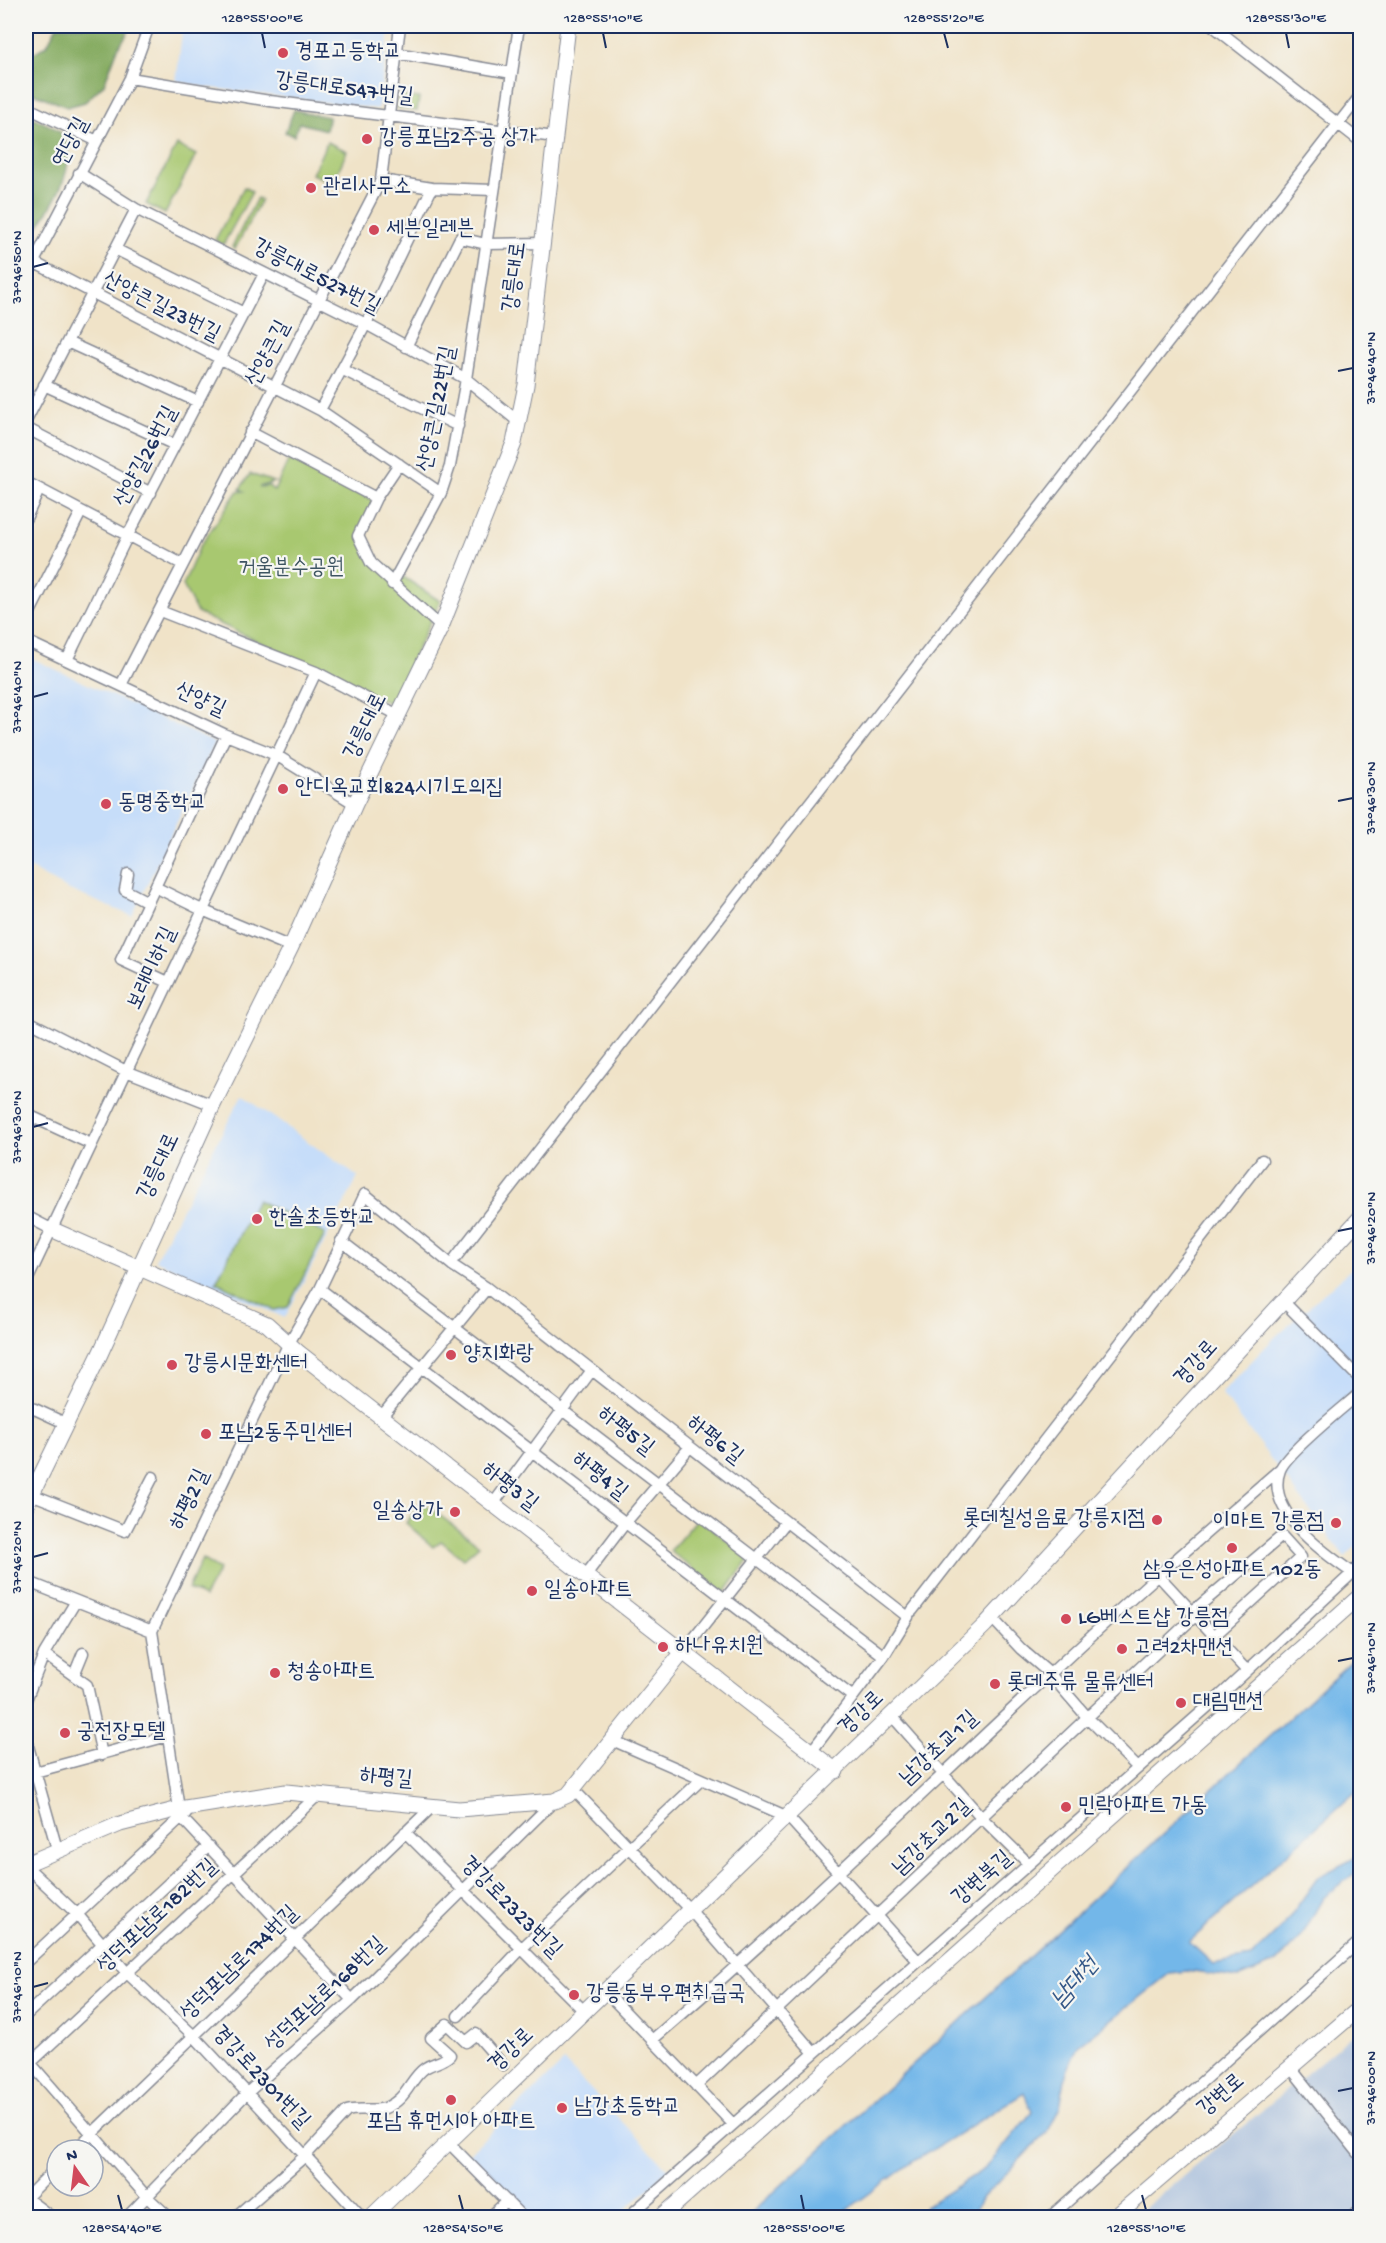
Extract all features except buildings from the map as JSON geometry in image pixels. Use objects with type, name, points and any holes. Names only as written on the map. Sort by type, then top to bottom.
[{"type":"street","name":"연당길","points":[[26,277],[95,140],[130,78],[149,26]]},
{"type":"street","name":"산양큰길","points":[[121,686],[273,386],[381,180],[400,26]]},
{"type":"street","name":"산양큰길22번길","points":[[392,584],[441,493],[450,466],[505,131],[519,26]]},
{"type":"street","name":"강릉대로","points":[[28,1500],[67,1424],[213,1105],[291,947],[355,804],[441,627],[498,489],[520,423],[568,26]]},
{"type":"street","points":[[1213,26],[1360,141]]},
{"type":"street","points":[[396,53],[512,73]]},
{"type":"street","name":"강릉대로547번길","points":[[130,78],[270,101],[388,114],[555,137]]},
{"type":"street","points":[[456,1257],[1360,96]]},
{"type":"street","points":[[26,107],[95,140]]},
{"type":"street","name":"강릉대로527번길","points":[[79,173],[136,209],[366,324],[466,379],[520,423]]},
{"type":"street","points":[[381,180],[432,188],[494,190]]},
{"type":"street","points":[[320,410],[343,370],[432,188]]},
{"type":"street","points":[[26,421],[136,209]]},
{"type":"street","points":[[406,346],[460,238],[486,244],[543,243]]},
{"type":"street","points":[[115,249],[244,314]]},
{"type":"street","name":"산양큰길23번길","points":[[33,262],[320,410],[441,493]]},
{"type":"street","name":"산양길26번길","points":[[67,660],[127,537],[264,274]]},
{"type":"street","points":[[67,342],[198,402]]},
{"type":"street","points":[[343,370],[458,426]]},
{"type":"street","points":[[44,385],[176,445]]},
{"type":"street","points":[[26,428],[151,493]]},
{"type":"street","points":[[250,432],[376,498]]},
{"type":"street","points":[[399,464],[376,498],[358,536],[370,563],[441,627]]},
{"type":"street","points":[[26,482],[182,564]]},
{"type":"street","points":[[26,518],[39,490]]},
{"type":"street","points":[[26,620],[81,512]]},
{"type":"street","points":[[160,612],[316,672],[398,715]]},
{"type":"street","name":"산양길","points":[[26,642],[226,735],[276,755],[355,804]]},
{"type":"street","name":"보래미하길","points":[[26,1283],[30,1263],[51,1228],[316,672]]},
{"type":"street","points":[[168,982],[122,960],[226,735]]},
{"type":"street","points":[[128,874],[125,890],[148,902]]},
{"type":"street","points":[[155,887],[202,910],[291,947]]},
{"type":"street","points":[[27,1024],[126,1071],[213,1105]]},
{"type":"street","points":[[26,1114],[91,1144]]},
{"type":"street","points":[[912,1611],[1262,1160]]},
{"type":"street","name":"하평2길","points":[[152,1631],[289,1343],[320,1289],[365,1194]]},
{"type":"street","name":"하평6길","points":[[365,1194],[452,1265],[487,1288],[908,1617],[884,1656],[811,1752]]},
{"type":"street","points":[[26,1216],[51,1228]]},
{"type":"street","name":"경강로","points":[[370,2217],[691,1911],[992,1618],[1360,1218]]},
{"type":"street","name":"하평3길","points":[[51,1228],[267,1324],[381,1417],[836,1771]]},
{"type":"street","name":"하평5길","points":[[341,1241],[884,1656]]},
{"type":"street","points":[[381,1417],[457,1328],[487,1288]]},
{"type":"street","name":"하평4길","points":[[320,1289],[853,1696]]},
{"type":"street","points":[[1284,1302],[1360,1379]]},
{"type":"street","points":[[493,1504],[592,1370]]},
{"type":"street","name":"남강초교1길","points":[[652,2040],[738,1966],[1049,1673],[1280,1469],[1308,1439],[1360,1393]]},
{"type":"street","points":[[26,1405],[67,1424]]},
{"type":"street","points":[[585,1576],[626,1522],[690,1446]]},
{"type":"street","points":[[1280,1469],[1277,1489],[1289,1518],[1326,1555],[1357,1569]]},
{"type":"street","points":[[28,1500],[126,1531],[153,1477]]},
{"type":"street","points":[[554,1802],[568,1795],[573,1789],[786,1522]]},
{"type":"street","name":"남강초교2길","points":[[696,2086],[1088,1718],[1194,1614],[1282,1536],[1301,1557],[1214,1636]]},
{"type":"street","name":"강변북길","points":[[627,2217],[1138,1768],[1357,1569]]},
{"type":"street","points":[[1158,1575],[1246,1671]]},
{"type":"street","points":[[26,1581],[152,1631],[168,1736],[184,1811],[209,1846],[352,2000]]},
{"type":"street","points":[[660,2217],[1360,1596]]},
{"type":"street","points":[[26,1700],[44,1654],[76,1601]]},
{"type":"street","points":[[992,1618],[1021,1649],[1049,1673],[1088,1718],[1138,1768]]},
{"type":"street","points":[[74,1675],[82,1653]]},
{"type":"street","points":[[44,1654],[87,1685],[102,1755]]},
{"type":"street","points":[[893,1716],[982,1818],[1029,1864]]},
{"type":"street","points":[[35,1772],[168,1736]]},
{"type":"street","points":[[26,1739],[57,1849]]},
{"type":"street","points":[[612,1740],[788,1817],[918,1961]]},
{"type":"street","points":[[458,2016],[522,1948],[701,1780]]},
{"type":"street","points":[[573,1789],[691,1911],[814,2053]]},
{"type":"street","name":"하평길","points":[[26,1865],[57,1849],[120,1824],[286,1792],[459,1809],[554,1802]]},
{"type":"street","name":"성덕포남로182번길","points":[[27,2062],[127,1973],[318,1795]]},
{"type":"street","name":"성덕포남로168번길","points":[[126,2217],[248,2093],[352,2000],[554,1802]]},
{"type":"street","name":"성덕포남로174번길","points":[[87,2138],[432,1806]]},
{"type":"street","points":[[26,1962],[184,1811]]},
{"type":"street","name":"경강로2323번길","points":[[405,1832],[465,1889],[585,2012]]},
{"type":"street","points":[[26,2015],[209,1846]]},
{"type":"street","name":"경강로2301번길","points":[[26,1865],[77,1914],[127,1973],[194,2036],[363,2217]]},
{"type":"street","points":[[1049,2217],[1360,1941]]},
{"type":"street","points":[[606,1992],[733,2124]]},
{"type":"street","name":"강변로","points":[[1114,2217],[1360,2008]]},
{"type":"street","points":[[450,2055],[431,2038],[447,2024],[466,2042]]},
{"type":"street","points":[[234,2217],[305,2156],[347,2111],[356,2108],[384,2108],[407,2093],[425,2068],[444,2061],[476,2034],[503,2065]]},
{"type":"street","points":[[27,2062],[146,2196],[170,2217]]},
{"type":"street","points":[[1290,2067],[1360,2155]]},
{"type":"street","points":[[449,2143],[523,2217]]},
{"type":"street","points":[[45,2179],[26,2198],[53,2217]]},
{"type":"street","points":[[489,2217],[507,2201]]},
{"type":"street","points":[[1351,2217],[1360,2209]]},
{"type":"shaded area","name":"경포고등학교","points":[[183,26],[390,26],[378,109],[204,87],[176,81]]},
{"type":"shaded area","name":"동명중학교","points":[[33,659],[215,743],[132,916],[67,889],[26,866],[26,674]]},
{"type":"shaded area","name":"한솔초등학교","points":[[242,1095],[358,1177],[285,1318],[155,1260]]},
{"type":"shaded area","points":[[1359,1262],[1360,1542],[1345,1557],[1221,1393],[1275,1337]]},
{"type":"shaded area","points":[[1360,2029],[1360,2217],[1134,2217]]},
{"type":"shaded area","name":"남강초등학교","points":[[564,2062],[669,2170],[617,2217],[527,2217],[467,2155]]},
{"type":"green space","points":[[57,26],[132,26],[118,48],[104,84],[85,102],[67,107],[26,90],[26,55],[29,56],[47,45]]},
{"type":"green space","points":[[399,96],[419,98],[417,111],[397,108]]},
{"type":"green space","points":[[294,110],[329,117],[326,130],[299,123],[294,136],[285,132]]},
{"type":"green space","points":[[34,118],[59,131],[66,143],[68,158],[66,173],[60,189],[26,243],[26,119]]},
{"type":"green space","points":[[327,142],[347,151],[333,183],[312,174]]},
{"type":"green space","points":[[177,145],[196,155],[165,214],[146,204]]},
{"type":"green space","points":[[244,187],[252,192],[223,245],[215,240]]},
{"type":"green space","points":[[257,198],[261,200],[235,249],[232,247]]},
{"type":"green space","name":"거울분수공원","points":[[289,459],[374,500],[362,535],[373,557],[440,601],[391,704],[197,613],[183,585],[200,546],[237,492],[244,491],[240,489],[250,474],[274,482],[259,487],[269,486],[274,491]]},
{"type":"green space","points":[[257,1200],[325,1234],[288,1307],[274,1310],[216,1282]]},
{"type":"green space","points":[[422,1501],[479,1545],[463,1559],[441,1541],[433,1547],[406,1523]]},
{"type":"green space","points":[[698,1518],[750,1558],[724,1594],[670,1551]]},
{"type":"green space","points":[[202,1559],[219,1570],[204,1597],[188,1589]]},
{"type":"water","name":"남대천","points":[[1360,1653],[1360,1788],[1189,1942],[1213,1964],[1251,1957],[1285,1924],[1318,1877],[1360,1855],[1360,1869],[1323,1898],[1301,1937],[1277,1962],[1238,1978],[1186,1971],[1170,1973],[1078,2046],[1066,2074],[1060,2107],[1048,2131],[981,2199],[971,2217],[918,2217],[926,2206],[986,2168],[1032,2112],[1024,2093],[914,2161],[837,2217],[747,2217]]},
{"type":"place","name":"경포고등학교","points":[[283,53]]},
{"type":"place","name":"강릉포남2주공 상가","points":[[367,139]]},
{"type":"place","name":"관리사무소","points":[[311,188]]},
{"type":"place","name":"세븐일레븐","points":[[374,230]]},
{"type":"place","name":"안디옥교회&24시기도의집","points":[[283,789]]},
{"type":"place","name":"동명중학교","points":[[106,804]]},
{"type":"place","name":"한솔초등학교","points":[[257,1219]]},
{"type":"place","name":"양지화랑","points":[[451,1355]]},
{"type":"place","name":"강릉시문화센터","points":[[172,1365]]},
{"type":"place","name":"포남2동주민센터","points":[[206,1434]]},
{"type":"place","name":"일송상가","points":[[455,1512]]},
{"type":"place","name":"롯데칠성음료 강릉지점","points":[[1157,1520]]},
{"type":"place","name":"이마트 강릉점","points":[[1336,1523]]},
{"type":"place","name":"삼우은성아파트 102동","points":[[1232,1548]]},
{"type":"place","name":"일송아파트","points":[[532,1591]]},
{"type":"place","name":"LG베스트샵 강릉점","points":[[1066,1619]]},
{"type":"place","name":"하나유치원","points":[[663,1647]]},
{"type":"place","name":"고려2차맨션","points":[[1122,1649]]},
{"type":"place","name":"청송아파트","points":[[275,1673]]},
{"type":"place","name":"롯데주류 물류센터","points":[[995,1684]]},
{"type":"place","name":"대림맨션","points":[[1181,1703]]},
{"type":"place","name":"궁전장모텔","points":[[65,1733]]},
{"type":"place","name":"민락아파트 가동","points":[[1066,1807]]},
{"type":"place","name":"강릉동부우편취급국","points":[[574,1995]]},
{"type":"place","name":"포남 휴먼시아 아파트","points":[[451,2100]]},
{"type":"place","name":"남강초등학교","points":[[562,2108]]}]
